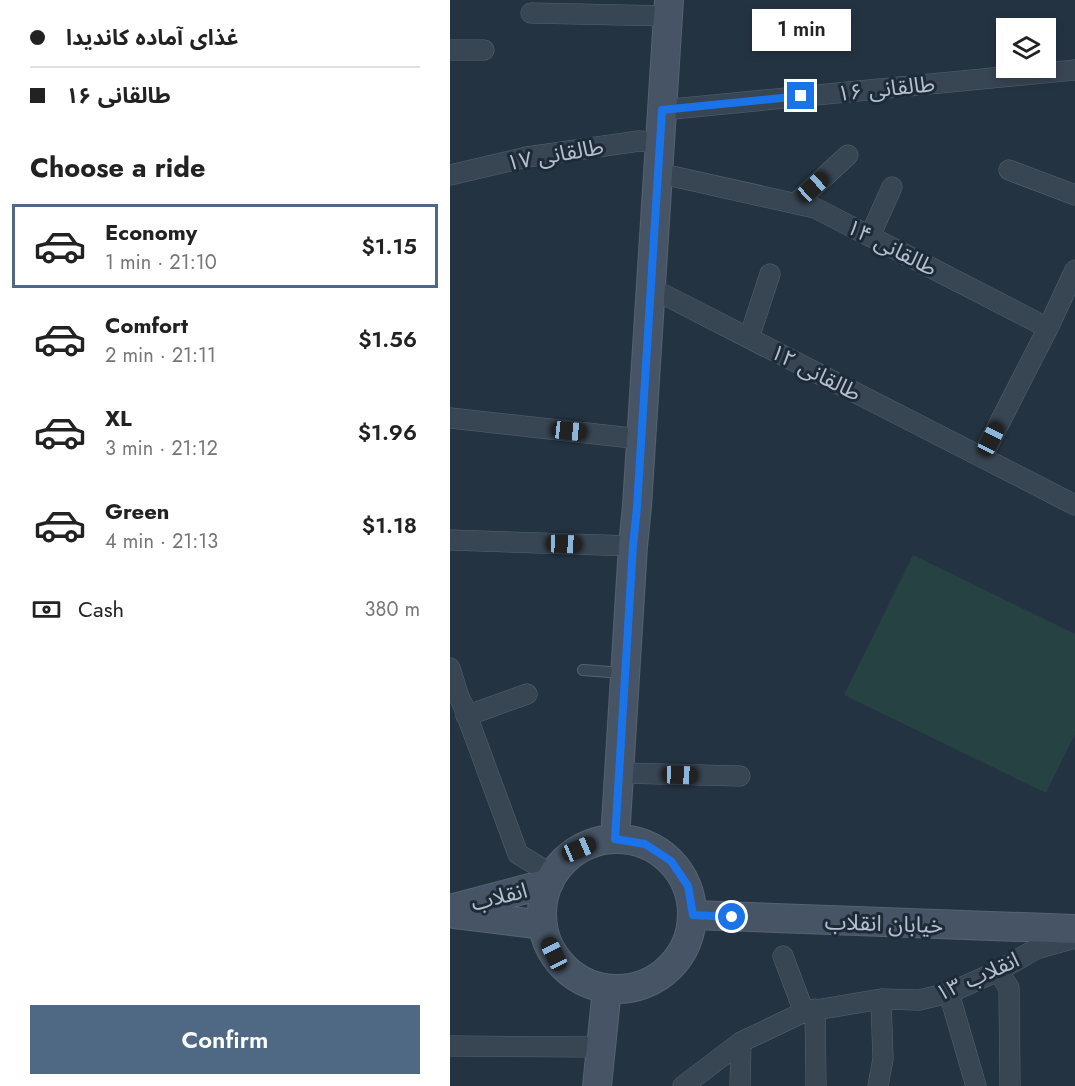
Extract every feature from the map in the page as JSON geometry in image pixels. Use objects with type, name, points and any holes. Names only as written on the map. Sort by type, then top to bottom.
[{"type":"main road","points":[[615,839],[669,8]]},
{"type":"main road","points":[[615,839],[645,844],[671,861],[688,886],[693,915],[686,946],[667,971],[638,987],[606,989],[591,985],[576,977],[554,954],[543,924],[543,903],[551,879],[564,860],[579,849],[597,842],[615,839]]},
{"type":"main road","name":"انقلاب","points":[[450,911],[551,879]]},
{"type":"main road","name":"انقلاب","points":[[450,911],[543,924]]},
{"type":"main road","name":"خیابان انقلاب","points":[[693,915],[1075,929]]},
{"type":"main road","points":[[597,1086],[606,989]]},
{"type":"street","points":[[531,14],[669,8]]},
{"type":"street","points":[[450,50],[484,50]]},
{"type":"street","name":"طالقانی ۱۶","points":[[662,110],[1075,70]]},
{"type":"street","name":"طالقانی ۱۷","points":[[450,175],[527,157],[639,141],[660,143]]},
{"type":"street","points":[[796,203],[848,155]]},
{"type":"street","points":[[1009,170],[1075,195]]},
{"type":"street","name":"طالقانی ۱۴","points":[[658,173],[815,208],[1048,328]]},
{"type":"street","points":[[870,236],[892,187]]},
{"type":"street","points":[[982,457],[1075,270]]},
{"type":"street","points":[[749,338],[770,274]]},
{"type":"street","name":"طالقانی ۱۲","points":[[651,288],[1075,505]]},
{"type":"street","points":[[450,418],[641,439]]},
{"type":"street","points":[[450,540],[633,546]]},
{"type":"street","points":[[450,669],[459,697],[460,709],[518,854],[551,879]]},
{"type":"street","points":[[460,709],[527,694]]},
{"type":"street","points":[[620,773],[740,776]]},
{"type":"street","name":"انقلاب ۱۳","points":[[683,1086],[741,1042],[810,1010],[881,999],[919,1000],[949,993],[998,971],[1036,949],[1075,938]]},
{"type":"street","points":[[783,956],[810,1010],[816,1086]]},
{"type":"street","points":[[998,971],[1009,988],[1010,1086]]},
{"type":"street","points":[[949,993],[976,1086]]},
{"type":"street","points":[[878,1086],[883,1059],[881,999]]},
{"type":"street","points":[[740,1086],[741,1042]]},
{"type":"street","points":[[450,1046],[601,1047]]},
{"type":"lane","points":[[583,670],[626,673]]},
{"type":"green space","points":[[913,555],[1075,634],[1075,734],[1046,793],[844,695]]},
{"type":"route","points":[[732,917],[693,915],[688,886],[671,861],[645,844],[615,839],[662,110],[801,96]]}]
